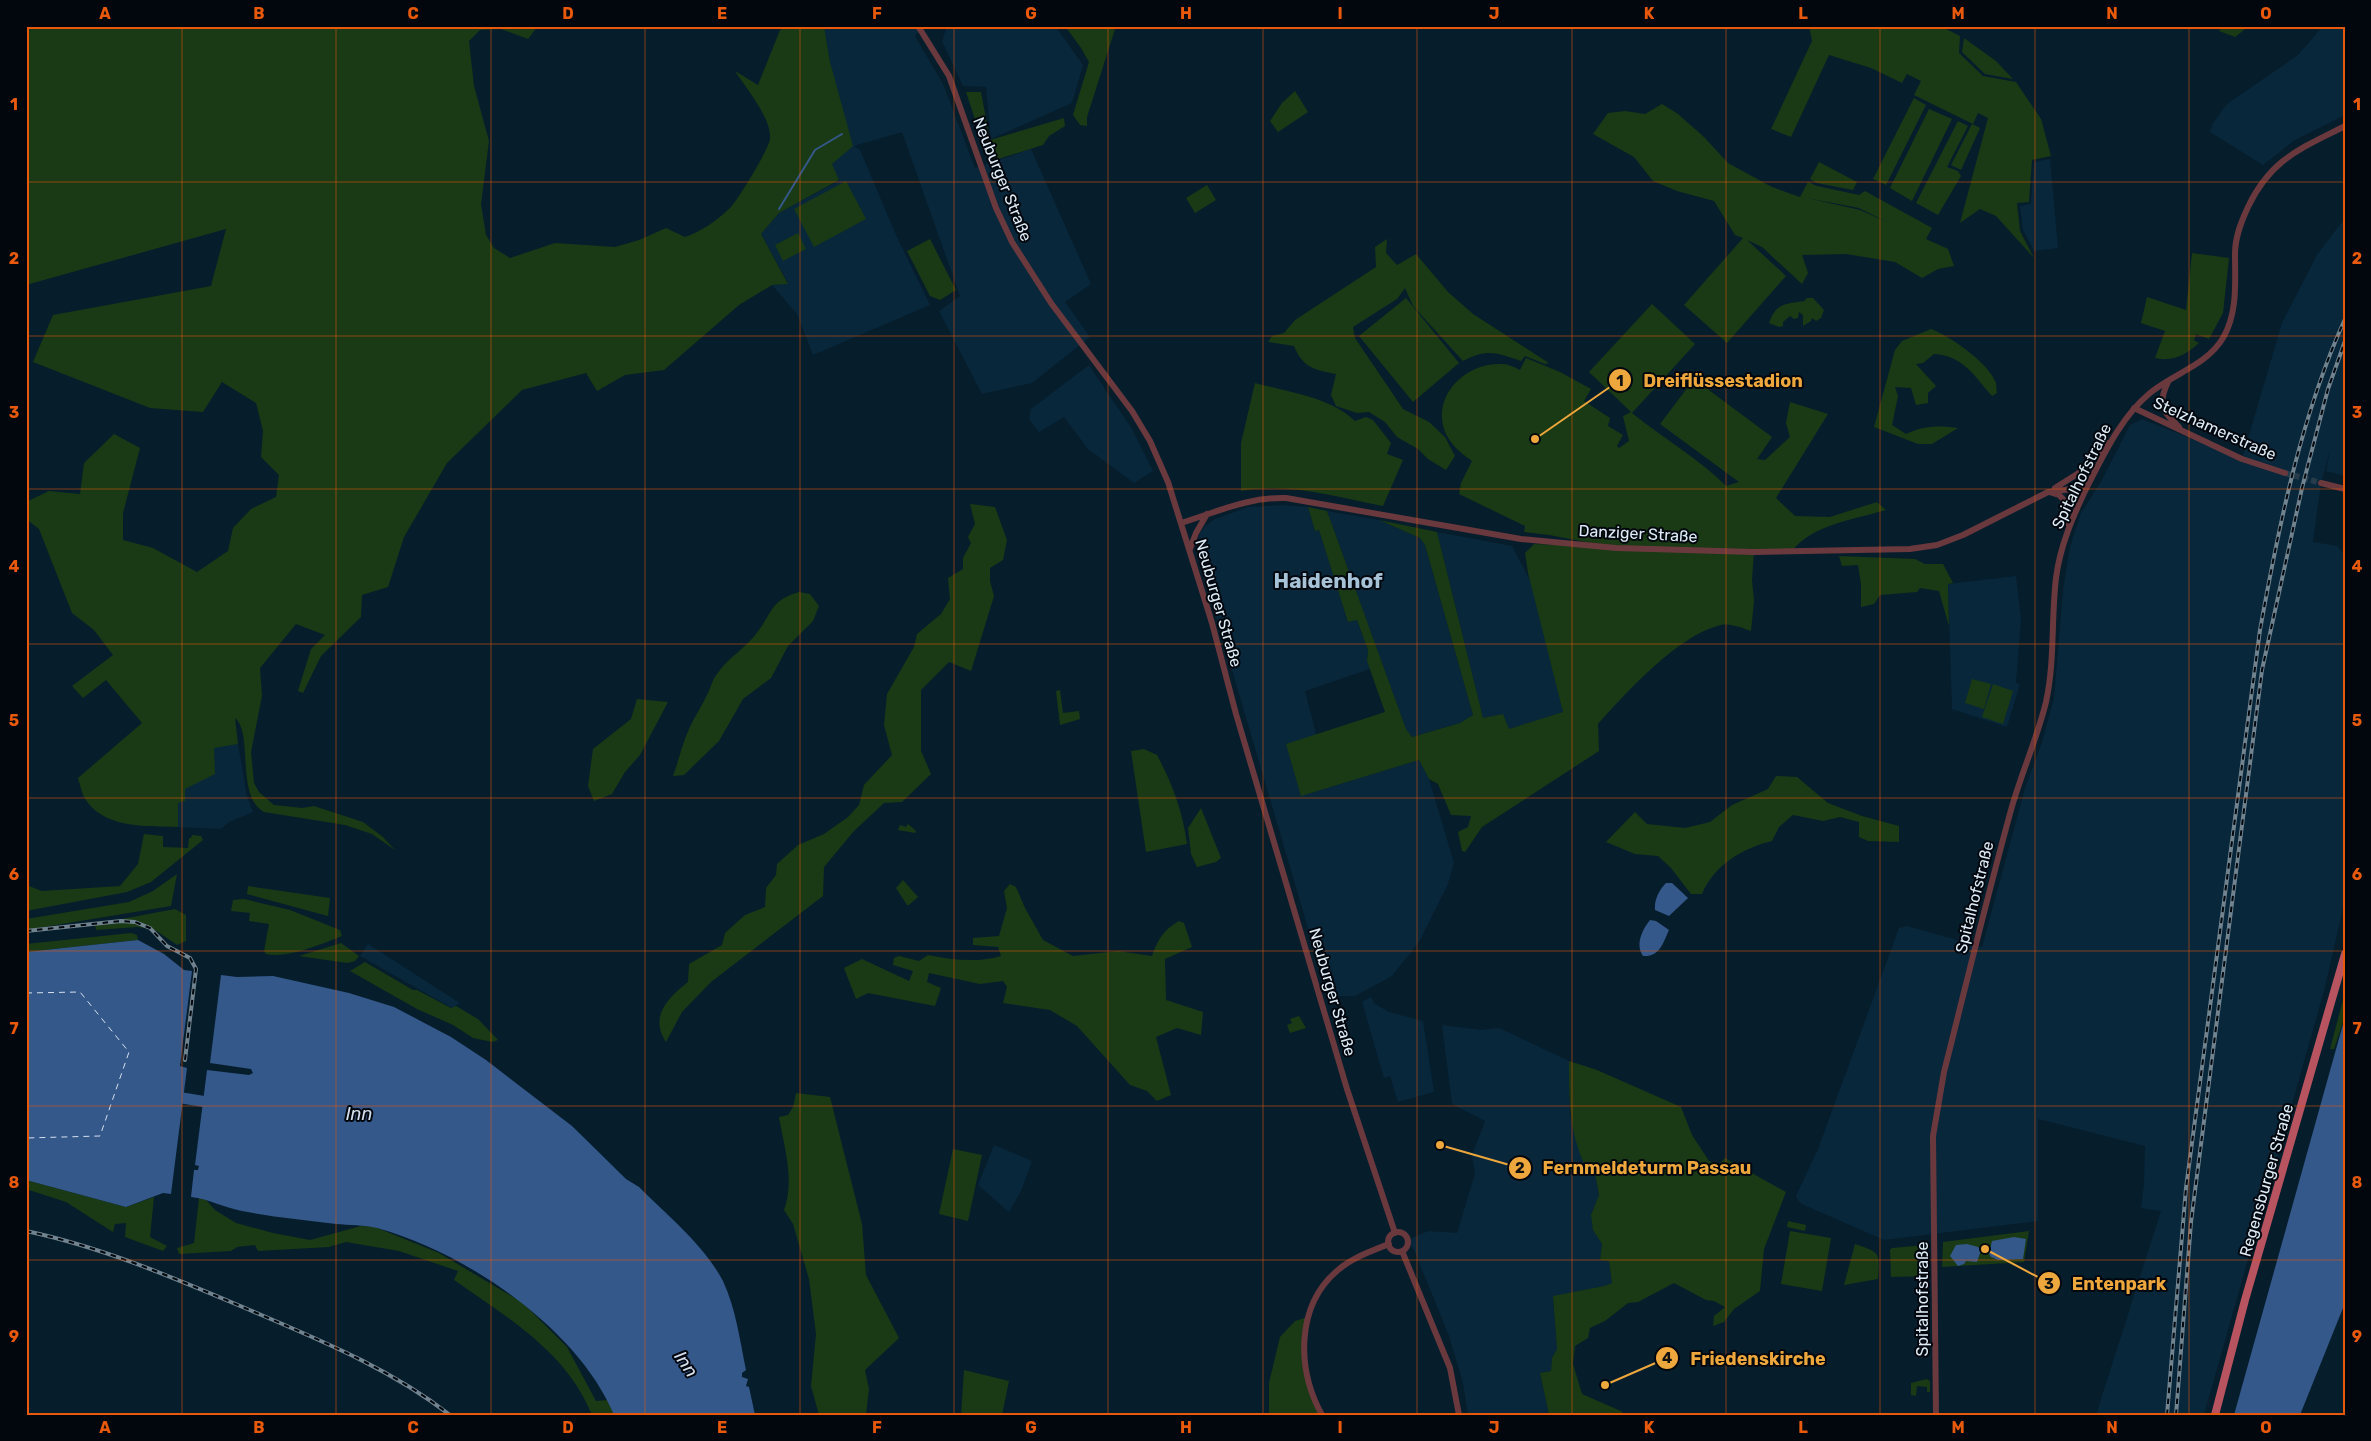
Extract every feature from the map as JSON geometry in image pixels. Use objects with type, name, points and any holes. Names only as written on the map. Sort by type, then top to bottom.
[{"type":"main road","name":"Regensburger Straße","points":[[2215,1415],[2245,1300],[2345,954]]},
{"type":"street","name":"Neuburger Straße","points":[[918,26],[948,76],[996,208],[1012,242],[1051,303],[1132,412],[1150,441],[1168,482],[1190,549],[1346,1089],[1395,1233]]},
{"type":"street","name":"Spitalhofstraße","points":[[1936,1415],[1935,1115],[1944,1072],[2011,812],[2044,710],[2053,656],[2056,577],[2064,539],[2087,487],[2122,424],[2134,408],[2151,392],[2203,360],[2222,339],[2228,328],[2234,305],[2236,239],[2242,219],[2263,179],[2294,153],[2345,126]]},
{"type":"street","points":[[2168,381],[2162,395],[2163,408],[2182,430]]},
{"type":"street","name":"Stelzhamerstraße","points":[[2134,408],[2242,459],[2284,473]]},
{"type":"street","points":[[2048,492],[2085,469],[2122,424]]},
{"type":"street","points":[[2321,483],[2345,489]]},
{"type":"street","name":"Danziger Straße","points":[[1182,523],[1251,500],[1286,498],[1521,539],[1616,548],[1754,552],[1910,549],[1937,545],[1963,535],[2048,492],[2087,487]]},
{"type":"street","points":[[2048,492],[2059,495],[2067,503],[2069,515],[2064,539]]},
{"type":"street","points":[[1190,549],[1196,533],[1207,514]]},
{"type":"street","points":[[1400,1232],[1407,1237],[1407,1246],[1402,1251],[1395,1251],[1389,1244],[1390,1237],[1395,1233],[1400,1232]]},
{"type":"street","points":[[1322,1415],[1313,1396],[1304,1360],[1304,1337],[1312,1307],[1336,1272],[1370,1251],[1389,1244]]},
{"type":"street","points":[[1402,1251],[1450,1368],[1459,1415]]},
{"type":"shaded area","points":[[824,26],[923,26],[915,36],[943,84],[975,168],[1031,149],[1091,284],[1065,302],[1090,337],[1032,383],[982,394],[939,311],[960,296],[902,132],[854,146],[860,150],[896,235],[930,305],[813,355],[797,314],[772,285],[788,283],[761,234],[779,213],[839,181],[831,164],[830,62]]},
{"type":"shaded area","points":[[947,26],[1055,26],[1083,65],[1072,103],[991,139],[986,87],[963,86],[942,41]]},
{"type":"shaded area","points":[[2323,26],[2345,26],[2345,115],[2295,140],[2263,165],[2210,132],[2213,123],[2227,104],[2298,55]]},
{"type":"shaded area","points":[[2050,159],[2058,248],[2034,251],[2023,230],[2020,206],[2031,204],[2034,162]]},
{"type":"shaded area","points":[[2345,218],[2345,476],[2326,471],[2331,447],[2321,483],[2313,542],[2337,546],[2345,555],[2345,900],[2324,991],[2204,1415],[2096,1415],[2161,1211],[2141,1208],[2145,1146],[2038,1119],[2038,1221],[1884,1240],[1802,1204],[1796,1196],[1818,1149],[1899,928],[1907,926],[1982,947],[2025,788],[2042,742],[2054,698],[2063,590],[2070,547],[2081,513],[2102,480],[2130,425],[2142,419],[2242,459],[2282,323],[2317,255]]},
{"type":"shaded area","points":[[1089,365],[1132,429],[1153,471],[1134,483],[1088,449],[1064,417],[1039,432],[1029,419],[1031,409]]},
{"type":"shaded area","points":[[1283,505],[1308,507],[1315,531],[1319,530],[1348,622],[1357,620],[1368,650],[1367,661],[1370,669],[1305,691],[1317,738],[1307,794],[1419,760],[1429,779],[1454,863],[1448,884],[1419,942],[1392,976],[1355,996],[1328,996],[1196,548],[1200,533],[1205,526],[1215,519],[1248,507]]},
{"type":"shaded area","points":[[1327,511],[1379,520],[1420,538],[1425,545],[1473,715],[1460,723],[1412,737],[1406,730]]},
{"type":"shaded area","points":[[1437,532],[1512,546],[1533,586],[1563,712],[1509,730],[1483,718]]},
{"type":"shaded area","points":[[2016,576],[2021,619],[2016,683],[2020,684],[2007,727],[1952,709],[1948,584]]},
{"type":"shaded area","points":[[238,744],[247,796],[253,812],[229,822],[221,829],[178,827],[178,802],[185,801],[185,789],[214,747]]},
{"type":"shaded area","points":[[368,944],[460,1003],[452,1008],[360,956]]},
{"type":"shaded area","points":[[1371,997],[1375,1004],[1389,1012],[1423,1021],[1434,1092],[1398,1102],[1390,1076],[1384,1078],[1362,1002]]},
{"type":"shaded area","points":[[1442,1025],[1481,1030],[1499,1028],[1569,1061],[1570,1115],[1594,1168],[1599,1195],[1591,1215],[1593,1229],[1602,1244],[1600,1260],[1609,1261],[1612,1283],[1553,1297],[1557,1349],[1552,1358],[1551,1371],[1540,1373],[1549,1415],[1468,1415],[1463,1383],[1449,1336],[1414,1250],[1408,1240],[1428,1231],[1457,1233],[1475,1174],[1472,1155],[1485,1121],[1452,1104]]},
{"type":"shaded area","points":[[994,1145],[1032,1161],[1021,1191],[1009,1212],[978,1185]]},
{"type":"green space","points":[[26,26],[538,26],[528,39],[501,29],[480,30],[469,41],[474,86],[489,141],[481,204],[486,235],[494,248],[510,258],[555,243],[615,247],[639,240],[666,228],[685,237],[703,229],[714,221],[730,208],[739,196],[759,163],[770,139],[770,131],[763,113],[735,71],[758,85],[780,30],[788,26],[824,26],[830,62],[853,146],[832,164],[839,180],[779,213],[761,234],[788,284],[772,285],[739,305],[664,370],[625,375],[597,391],[586,373],[522,390],[447,463],[404,537],[388,587],[362,595],[361,617],[321,656],[303,693],[298,691],[311,649],[325,635],[296,624],[260,668],[262,696],[251,752],[254,783],[259,792],[274,805],[302,808],[314,806],[363,822],[383,837],[395,850],[372,834],[345,825],[264,812],[255,804],[250,793],[241,726],[235,718],[238,744],[214,748],[215,774],[185,789],[185,801],[178,803],[178,827],[139,826],[113,820],[102,815],[92,807],[83,795],[78,778],[142,723],[106,680],[83,698],[72,686],[113,655],[94,630],[72,613],[39,529],[26,519],[26,502],[49,491],[80,494],[84,463],[114,434],[140,448],[123,513],[123,540],[153,548],[197,572],[228,551],[233,528],[251,509],[276,497],[279,475],[261,457],[263,431],[256,403],[222,382],[203,412],[150,408],[33,362],[53,315],[211,286],[226,229],[26,285]]},
{"type":"green space","points":[[1065,26],[1116,26],[1087,117],[1087,126],[1080,125],[1073,115],[1089,62]]},
{"type":"green space","points":[[1809,26],[1940,26],[1960,36],[1959,53],[1983,76],[2016,82],[2041,119],[2051,156],[2032,160],[2029,202],[2017,203],[2020,231],[2034,258],[1996,216],[1980,209],[1960,223],[1988,118],[1978,113],[1973,124],[1914,95],[1921,81],[1907,74],[1902,83],[1871,68],[1829,55],[1791,137],[1771,129],[1812,41]]},
{"type":"green space","points":[[2222,26],[2249,26],[2235,37],[2219,31]]},
{"type":"green space","points":[[1964,38],[1996,61],[2013,79],[1985,74],[1962,52]]},
{"type":"green space","points":[[1295,91],[1308,112],[1278,132],[1270,121],[1282,103]]},
{"type":"green space","points":[[966,92],[981,92],[990,140],[1064,118],[1065,126],[1049,136],[1043,145],[989,162]]},
{"type":"green space","points":[[1914,98],[1926,105],[1886,185],[1873,179]]},
{"type":"green space","points":[[1662,104],[1678,114],[1704,137],[1728,163],[1772,187],[1800,197],[1808,182],[1817,186],[1859,195],[1865,191],[1932,228],[1926,239],[1948,249],[1954,266],[1938,269],[1922,278],[1895,262],[1846,254],[1802,255],[1808,273],[1802,284],[1762,247],[1747,240],[1786,276],[1727,343],[1684,305],[1743,238],[1735,235],[1714,201],[1677,191],[1653,181],[1634,157],[1593,134],[1608,113],[1625,111],[1645,114]],"holes":[[[1807,198],[1859,208],[1887,222],[1860,210]]]},
{"type":"green space","points":[[1929,109],[1952,119],[1912,201],[1890,188]]},
{"type":"green space","points":[[1958,121],[1968,126],[1947,167],[1958,171],[1961,176],[1938,215],[1916,203]]},
{"type":"green space","points":[[1972,124],[1980,128],[1961,170],[1951,165]]},
{"type":"green space","points":[[1819,162],[1857,182],[1853,190],[1817,183],[1810,179]]},
{"type":"green space","points":[[846,181],[866,219],[814,247],[794,209]]},
{"type":"green space","points":[[1207,185],[1216,200],[1195,213],[1186,198]]},
{"type":"green space","points":[[798,233],[806,249],[783,261],[775,245]]},
{"type":"green space","points":[[930,239],[956,290],[940,300],[930,296],[907,251]]},
{"type":"green space","points":[[1387,239],[1386,253],[1397,265],[1416,254],[1448,292],[1473,314],[1549,363],[1545,364],[1525,356],[1521,361],[1492,353],[1479,354],[1463,361],[1413,306],[1405,288],[1397,299],[1353,327],[1355,338],[1403,409],[1429,422],[1445,437],[1455,456],[1446,470],[1428,459],[1418,449],[1397,437],[1385,422],[1369,412],[1357,413],[1336,406],[1331,395],[1336,374],[1310,367],[1301,359],[1294,346],[1268,342],[1272,336],[1284,333],[1295,320],[1376,267],[1375,247]]},
{"type":"green space","points":[[2192,253],[2229,258],[2223,313],[2209,339],[2196,334],[2194,340],[2199,343],[2179,357],[2168,359],[2155,358],[2165,331],[2141,323],[2147,297],[2186,310]]},
{"type":"green space","points":[[1406,298],[1459,363],[1413,402],[1359,336]]},
{"type":"green space","points":[[1807,298],[1813,298],[1824,310],[1821,318],[1816,321],[1812,318],[1811,321],[1803,326],[1803,315],[1799,312],[1798,318],[1794,319],[1790,316],[1783,322],[1783,326],[1779,327],[1769,323],[1778,308],[1786,304],[1804,301]]},
{"type":"green space","points":[[1652,304],[1695,344],[1632,413],[1704,466],[1726,486],[1739,482],[1660,424],[1694,379],[1772,437],[1757,459],[1765,460],[1790,437],[1786,423],[1790,402],[1828,414],[1776,498],[1795,516],[1830,517],[1877,502],[1886,510],[1847,520],[1822,529],[1810,535],[1791,552],[1754,552],[1752,580],[1754,601],[1751,631],[1733,625],[1721,625],[1688,640],[1671,652],[1638,681],[1598,724],[1599,751],[1482,827],[1465,852],[1462,851],[1458,832],[1468,827],[1471,816],[1451,815],[1438,784],[1429,779],[1419,760],[1301,796],[1286,744],[1385,712],[1367,661],[1368,650],[1357,620],[1348,622],[1319,530],[1315,531],[1308,507],[1327,511],[1406,729],[1412,737],[1460,723],[1473,715],[1425,545],[1420,538],[1379,520],[1437,532],[1483,718],[1503,714],[1509,729],[1563,712],[1528,573],[1525,553],[1534,544],[1612,547],[1524,532],[1525,526],[1459,494],[1461,483],[1472,461],[1455,447],[1446,434],[1442,416],[1444,404],[1448,393],[1465,374],[1489,365],[1504,364],[1520,370],[1526,358],[1560,372],[1591,389],[1584,401],[1610,418],[1608,426],[1623,435],[1617,446],[1619,448],[1629,441],[1623,416],[1631,412],[1589,372]]},
{"type":"green space","points":[[1931,329],[1939,332],[1976,358],[1996,382],[1997,393],[1992,396],[1967,368],[1953,358],[1934,354],[1923,363],[1916,364],[1936,386],[1928,393],[1928,403],[1916,405],[1911,388],[1895,387],[1898,396],[1892,425],[1906,434],[1918,429],[1931,427],[1958,428],[1932,444],[1918,444],[1874,427],[1895,350],[1902,341]]},
{"type":"green space","points":[[1255,383],[1308,396],[1333,406],[1355,421],[1366,417],[1373,420],[1391,443],[1387,454],[1403,460],[1383,506],[1294,489],[1276,488],[1241,491],[1241,443]]},
{"type":"green space","points":[[970,504],[995,507],[1007,540],[1003,560],[990,568],[990,581],[994,596],[971,671],[949,662],[921,690],[921,751],[931,774],[902,802],[884,803],[854,831],[824,867],[823,896],[711,982],[682,1012],[666,1042],[661,1033],[660,1016],[668,1001],[688,982],[689,964],[722,945],[725,933],[745,915],[765,907],[766,888],[776,875],[777,864],[798,845],[824,834],[848,817],[859,805],[864,785],[892,755],[884,725],[887,694],[914,647],[917,634],[941,614],[950,599],[948,578],[963,569],[963,558],[971,543],[968,537],[975,524]]},
{"type":"green space","points":[[1839,556],[1915,559],[1925,564],[1943,564],[1953,583],[1948,584],[1949,626],[1939,591],[1920,588],[1917,592],[1880,595],[1874,604],[1861,607],[1861,584],[1858,565],[1842,566]]},
{"type":"green space","points":[[799,592],[810,594],[819,606],[813,621],[788,646],[771,678],[743,699],[719,741],[684,775],[673,776],[693,720],[715,676],[754,636],[778,602]]},
{"type":"green space","points":[[1972,679],[1991,684],[1984,709],[1965,703]]},
{"type":"green space","points":[[1993,684],[2013,691],[2003,724],[1982,717]]},
{"type":"green space","points":[[1060,690],[1063,713],[1079,711],[1080,719],[1060,725],[1056,691]]},
{"type":"green space","points":[[637,699],[668,702],[640,755],[625,772],[612,794],[594,801],[588,786],[593,749],[631,719]]},
{"type":"green space","points":[[1144,749],[1157,755],[1167,776],[1180,809],[1187,844],[1146,852],[1131,751]]},
{"type":"green space","points":[[1776,776],[1797,777],[1828,803],[1862,816],[1899,826],[1899,842],[1868,841],[1859,837],[1859,822],[1840,817],[1823,821],[1793,815],[1779,827],[1772,841],[1740,853],[1714,874],[1702,894],[1691,894],[1671,868],[1658,856],[1635,854],[1606,842],[1635,812],[1647,824],[1685,828],[1710,822],[1732,805],[1768,789]]},
{"type":"green space","points":[[1201,808],[1221,858],[1216,862],[1197,867],[1191,854],[1188,828]]},
{"type":"green space","points":[[908,824],[916,831],[915,833],[898,830],[900,825],[906,827]]},
{"type":"green space","points":[[144,834],[163,836],[163,847],[188,848],[189,838],[192,835],[201,836],[203,840],[151,882],[127,892],[26,911],[26,885],[42,891],[120,886],[138,864]]},
{"type":"green space","points":[[177,874],[171,906],[26,930],[26,919],[129,902],[153,891]]},
{"type":"green space","points":[[903,880],[918,897],[909,905],[907,905],[896,888]]},
{"type":"green space","points":[[1010,884],[1016,887],[1025,908],[1043,940],[1073,956],[1118,951],[1152,956],[1165,932],[1179,921],[1184,923],[1192,947],[1165,959],[1166,1000],[1203,1012],[1201,1035],[1177,1028],[1156,1037],[1171,1095],[1157,1101],[1147,1091],[1130,1085],[1077,1026],[1050,1010],[1003,1003],[1007,987],[1003,981],[980,984],[929,973],[927,982],[941,988],[935,1006],[868,993],[856,999],[844,968],[862,959],[909,981],[913,971],[893,965],[894,958],[899,956],[919,961],[928,955],[974,960],[1001,956],[998,947],[973,945],[973,938],[999,936],[1007,908],[1004,891]]},
{"type":"green space","points":[[248,886],[330,898],[328,916],[247,894]]},
{"type":"green space","points":[[244,899],[290,910],[340,930],[342,936],[294,953],[266,954],[264,951],[269,924],[249,921],[250,913],[231,911],[233,900]]},
{"type":"green space","points":[[175,909],[186,915],[186,941],[177,945],[155,930],[138,927],[96,930],[95,924]]},
{"type":"green space","points":[[131,933],[137,935],[138,940],[26,952],[26,944]]},
{"type":"green space","points":[[341,943],[359,956],[355,961],[347,963],[299,956]]},
{"type":"green space","points":[[365,962],[413,990],[417,990],[451,1008],[456,1006],[478,1019],[498,1040],[492,1042],[473,1038],[453,1025],[417,1009],[350,971]]},
{"type":"green space","points":[[2345,992],[2345,1016],[2334,1049],[2330,1049]]},
{"type":"green space","points":[[1299,1016],[1306,1028],[1290,1033],[1287,1025],[1292,1023],[1290,1019]]},
{"type":"green space","points":[[1569,1061],[1597,1070],[1681,1107],[1692,1135],[1709,1161],[1719,1164],[1725,1158],[1786,1192],[1764,1249],[1760,1291],[1734,1309],[1724,1322],[1713,1326],[1714,1316],[1725,1307],[1714,1301],[1706,1300],[1674,1283],[1638,1302],[1628,1303],[1605,1321],[1590,1328],[1588,1338],[1575,1346],[1573,1364],[1582,1394],[1623,1412],[1618,1415],[1549,1415],[1540,1373],[1551,1371],[1552,1358],[1557,1349],[1553,1296],[1612,1283],[1609,1261],[1600,1260],[1602,1244],[1593,1230],[1591,1215],[1599,1195],[1594,1168],[1585,1166],[1573,1127]]},
{"type":"green space","points":[[796,1093],[830,1097],[862,1224],[866,1275],[899,1338],[865,1370],[869,1389],[866,1415],[819,1415],[811,1386],[816,1334],[809,1279],[793,1224],[784,1210],[789,1187],[789,1175],[779,1117],[788,1115],[793,1107]]},
{"type":"green space","points":[[953,1149],[982,1155],[968,1221],[939,1214]]},
{"type":"green space","points":[[26,1180],[126,1207],[154,1197],[150,1237],[167,1246],[163,1251],[125,1237],[126,1223],[115,1224],[113,1232],[66,1202],[26,1189]]},
{"type":"green space","points":[[199,1198],[206,1200],[215,1210],[236,1223],[273,1233],[310,1240],[361,1226],[375,1227],[439,1253],[523,1303],[567,1347],[596,1401],[608,1400],[614,1415],[592,1415],[581,1392],[551,1354],[515,1323],[454,1280],[458,1271],[399,1251],[346,1242],[329,1247],[258,1251],[255,1245],[237,1247],[231,1251],[179,1254],[177,1248],[194,1243]]},
{"type":"green space","points":[[1788,1221],[1806,1225],[1805,1231],[1787,1227]]},
{"type":"green space","points":[[1790,1231],[1831,1238],[1822,1291],[1781,1284]]},
{"type":"green space","points":[[2029,1231],[2024,1262],[1942,1267],[1943,1242]]},
{"type":"green space","points":[[1855,1244],[1877,1254],[1879,1263],[1878,1279],[1844,1285]]},
{"type":"green space","points":[[1926,1245],[1929,1276],[1891,1277],[1890,1250],[1892,1248]]},
{"type":"green space","points":[[1308,1317],[1305,1371],[1323,1415],[1269,1415],[1269,1383],[1280,1337],[1295,1321]]},
{"type":"green space","points":[[964,1370],[1009,1381],[1002,1415],[961,1415]]},
{"type":"green space","points":[[1927,1379],[1930,1381],[1930,1392],[1927,1392],[1927,1387],[1917,1386],[1916,1396],[1911,1395],[1911,1383]]},
{"type":"water","points":[[1666,883],[1672,883],[1688,898],[1669,916],[1655,910],[1658,895]]},
{"type":"water","points":[[1650,920],[1656,921],[1669,930],[1657,952],[1649,956],[1643,956],[1640,938]]},
{"type":"water","points":[[138,940],[164,954],[184,970],[192,971],[180,1066],[187,1068],[171,1194],[163,1193],[126,1207],[26,1180],[26,952]]},
{"type":"water","name":"Inn","points":[[221,975],[237,977],[273,976],[349,993],[394,1007],[451,1037],[486,1060],[572,1126],[626,1179],[639,1187],[673,1220],[696,1243],[715,1268],[723,1281],[740,1336],[746,1370],[742,1373],[742,1377],[748,1379],[746,1386],[749,1387],[755,1415],[614,1415],[597,1383],[574,1352],[546,1324],[515,1298],[481,1275],[446,1255],[411,1239],[377,1228],[300,1220],[236,1210],[191,1197],[194,1170],[198,1170],[199,1166],[195,1165],[207,1070],[249,1075],[253,1073],[251,1069],[210,1063]]},
{"type":"water","points":[[2345,1017],[2345,1303],[2300,1415],[2234,1415]]},
{"type":"water","points":[[2014,1237],[2026,1239],[2023,1259],[1998,1260],[1991,1257],[1989,1254],[1992,1241]]},
{"type":"water","points":[[1967,1244],[1978,1247],[1981,1250],[1977,1262],[1966,1261],[1958,1266],[1950,1256],[1956,1245]]},
{"type":"waterway","points":[[779,209],[815,150],[842,134]]},
{"type":"waterway","name":"Inn","points":[[170,1096],[219,1104]]},
{"type":"ferry route","points":[[26,993],[80,992],[129,1052],[100,1136],[26,1138]]},
{"type":"tunnel","points":[[2285,473],[2321,483]]},
{"type":"railway","points":[[2167,1415],[2186,1188],[2260,630],[2293,472],[2316,394],[2329,356],[2345,319]]},
{"type":"railway","points":[[2176,1415],[2191,1222],[2262,670],[2302,488],[2328,389],[2345,341]]},
{"type":"railway","points":[[26,931],[121,921],[135,922],[150,928],[167,946],[190,958],[196,969],[185,1060]]},
{"type":"railway","points":[[26,1231],[110,1254],[299,1331],[377,1368],[402,1382],[450,1415]]},
{"type":"place","name":"Dreiflüssestadion","points":[[1535,439]]},
{"type":"place","name":"Fernmeldeturm Passau","points":[[1440,1145]]},
{"type":"place","name":"Entenpark","points":[[1985,1249]]},
{"type":"place","name":"Friedenskirche","points":[[1605,1385]]},
{"type":"district","name":"Haidenhof","points":[[1328,581]]}]
